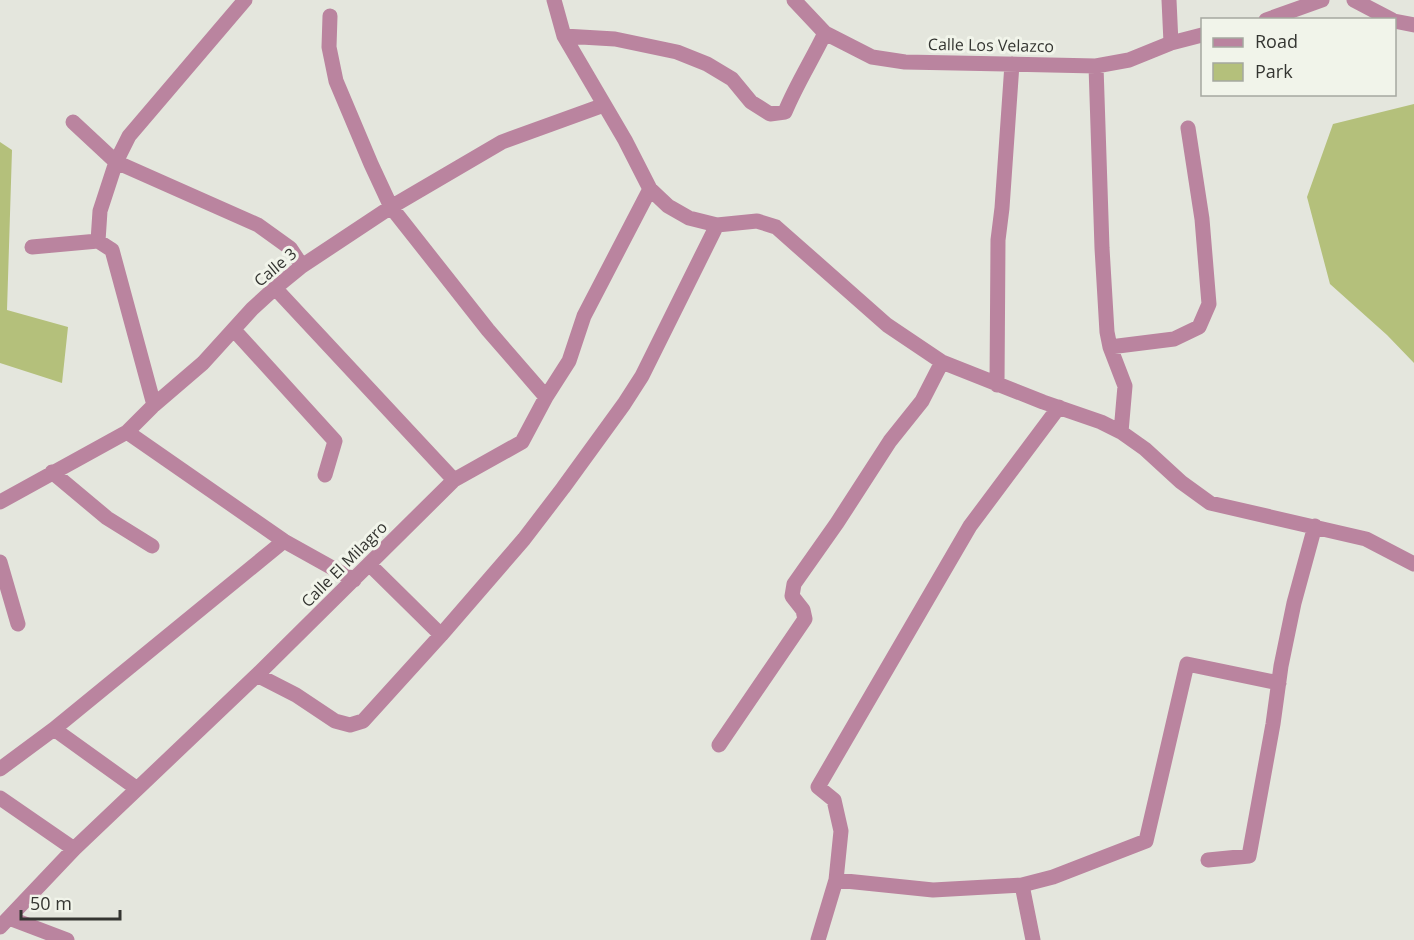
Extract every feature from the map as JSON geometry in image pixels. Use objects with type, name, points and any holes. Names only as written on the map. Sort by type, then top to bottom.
[{"type":"street","points":[[98,241],[100,211],[116,162],[129,136],[245,0]]},
{"type":"street","points":[[554,0],[564,36],[650,189],[668,206],[689,218],[717,225],[757,220],[776,227],[888,325],[942,362],[997,385],[1101,422],[1121,432],[1210,503],[1366,539],[1414,564]]},
{"type":"street","name":"Calle Los Velazco","points":[[794,0],[825,33],[872,57],[950,64],[1096,66],[1129,60],[1171,43],[1201,36]]},
{"type":"street","points":[[1169,0],[1171,43]]},
{"type":"street","points":[[1272,18],[1322,0]]},
{"type":"street","points":[[1354,0],[1389,18]]},
{"type":"street","points":[[330,16],[329,46],[336,81],[391,207],[488,330],[546,396]]},
{"type":"street","points":[[1396,21],[1414,25]]},
{"type":"street","points":[[564,36],[615,39],[677,51],[707,64],[732,79],[751,102],[770,114],[785,112],[825,33]]},
{"type":"street","points":[[997,385],[998,240],[1012,64]]},
{"type":"street","points":[[1096,66],[1107,332],[1110,347],[1125,386],[1121,432]]},
{"type":"street","name":"Calle 3","points":[[0,502],[127,432],[154,405],[203,363],[275,288],[302,266],[391,207],[502,142],[604,105]]},
{"type":"street","points":[[73,122],[116,162],[258,225],[290,248],[302,266]]},
{"type":"street","points":[[1110,347],[1174,339],[1199,327],[1209,304],[1202,219],[1188,128]]},
{"type":"street","name":"Calle El Milagro","points":[[5,923],[74,849],[257,675],[454,480],[522,442],[546,396],[569,361],[584,316],[650,189]]},
{"type":"street","points":[[257,675],[296,695],[335,721],[355,725],[363,721],[441,635],[530,530],[624,404],[642,376],[717,225]]},
{"type":"street","points":[[32,247],[98,241],[112,250],[154,405]]},
{"type":"street","points":[[275,288],[454,480]]},
{"type":"street","points":[[234,330],[335,441],[326,475]]},
{"type":"street","points":[[719,745],[805,619],[803,610],[792,596],[794,584],[890,441],[922,401],[942,362]]},
{"type":"street","points":[[818,940],[836,880],[841,831],[834,800],[818,787],[970,526],[1059,407]]},
{"type":"street","points":[[127,432],[284,541],[354,580]]},
{"type":"street","points":[[52,472],[107,518],[152,546]]},
{"type":"street","points":[[1208,860],[1249,856],[1294,603],[1315,526]]},
{"type":"street","points":[[0,769],[54,729],[284,541]]},
{"type":"street","points":[[0,562],[18,624]]},
{"type":"street","points":[[369,564],[441,635]]},
{"type":"street","points":[[836,880],[933,890],[1022,885],[1053,877],[1146,841],[1187,664],[1279,683]]},
{"type":"street","points":[[54,729],[136,788]]},
{"type":"street","points":[[0,798],[74,849]]},
{"type":"street","points":[[1022,885],[1033,940]]},
{"type":"street","points":[[5,923],[67,940]]},
{"type":"green space","points":[[1414,104],[1414,363],[1387,335],[1330,284],[1307,197],[1333,124]]},
{"type":"green space","points":[[0,142],[12,150],[7,310],[68,327],[62,383],[0,363]]}]
